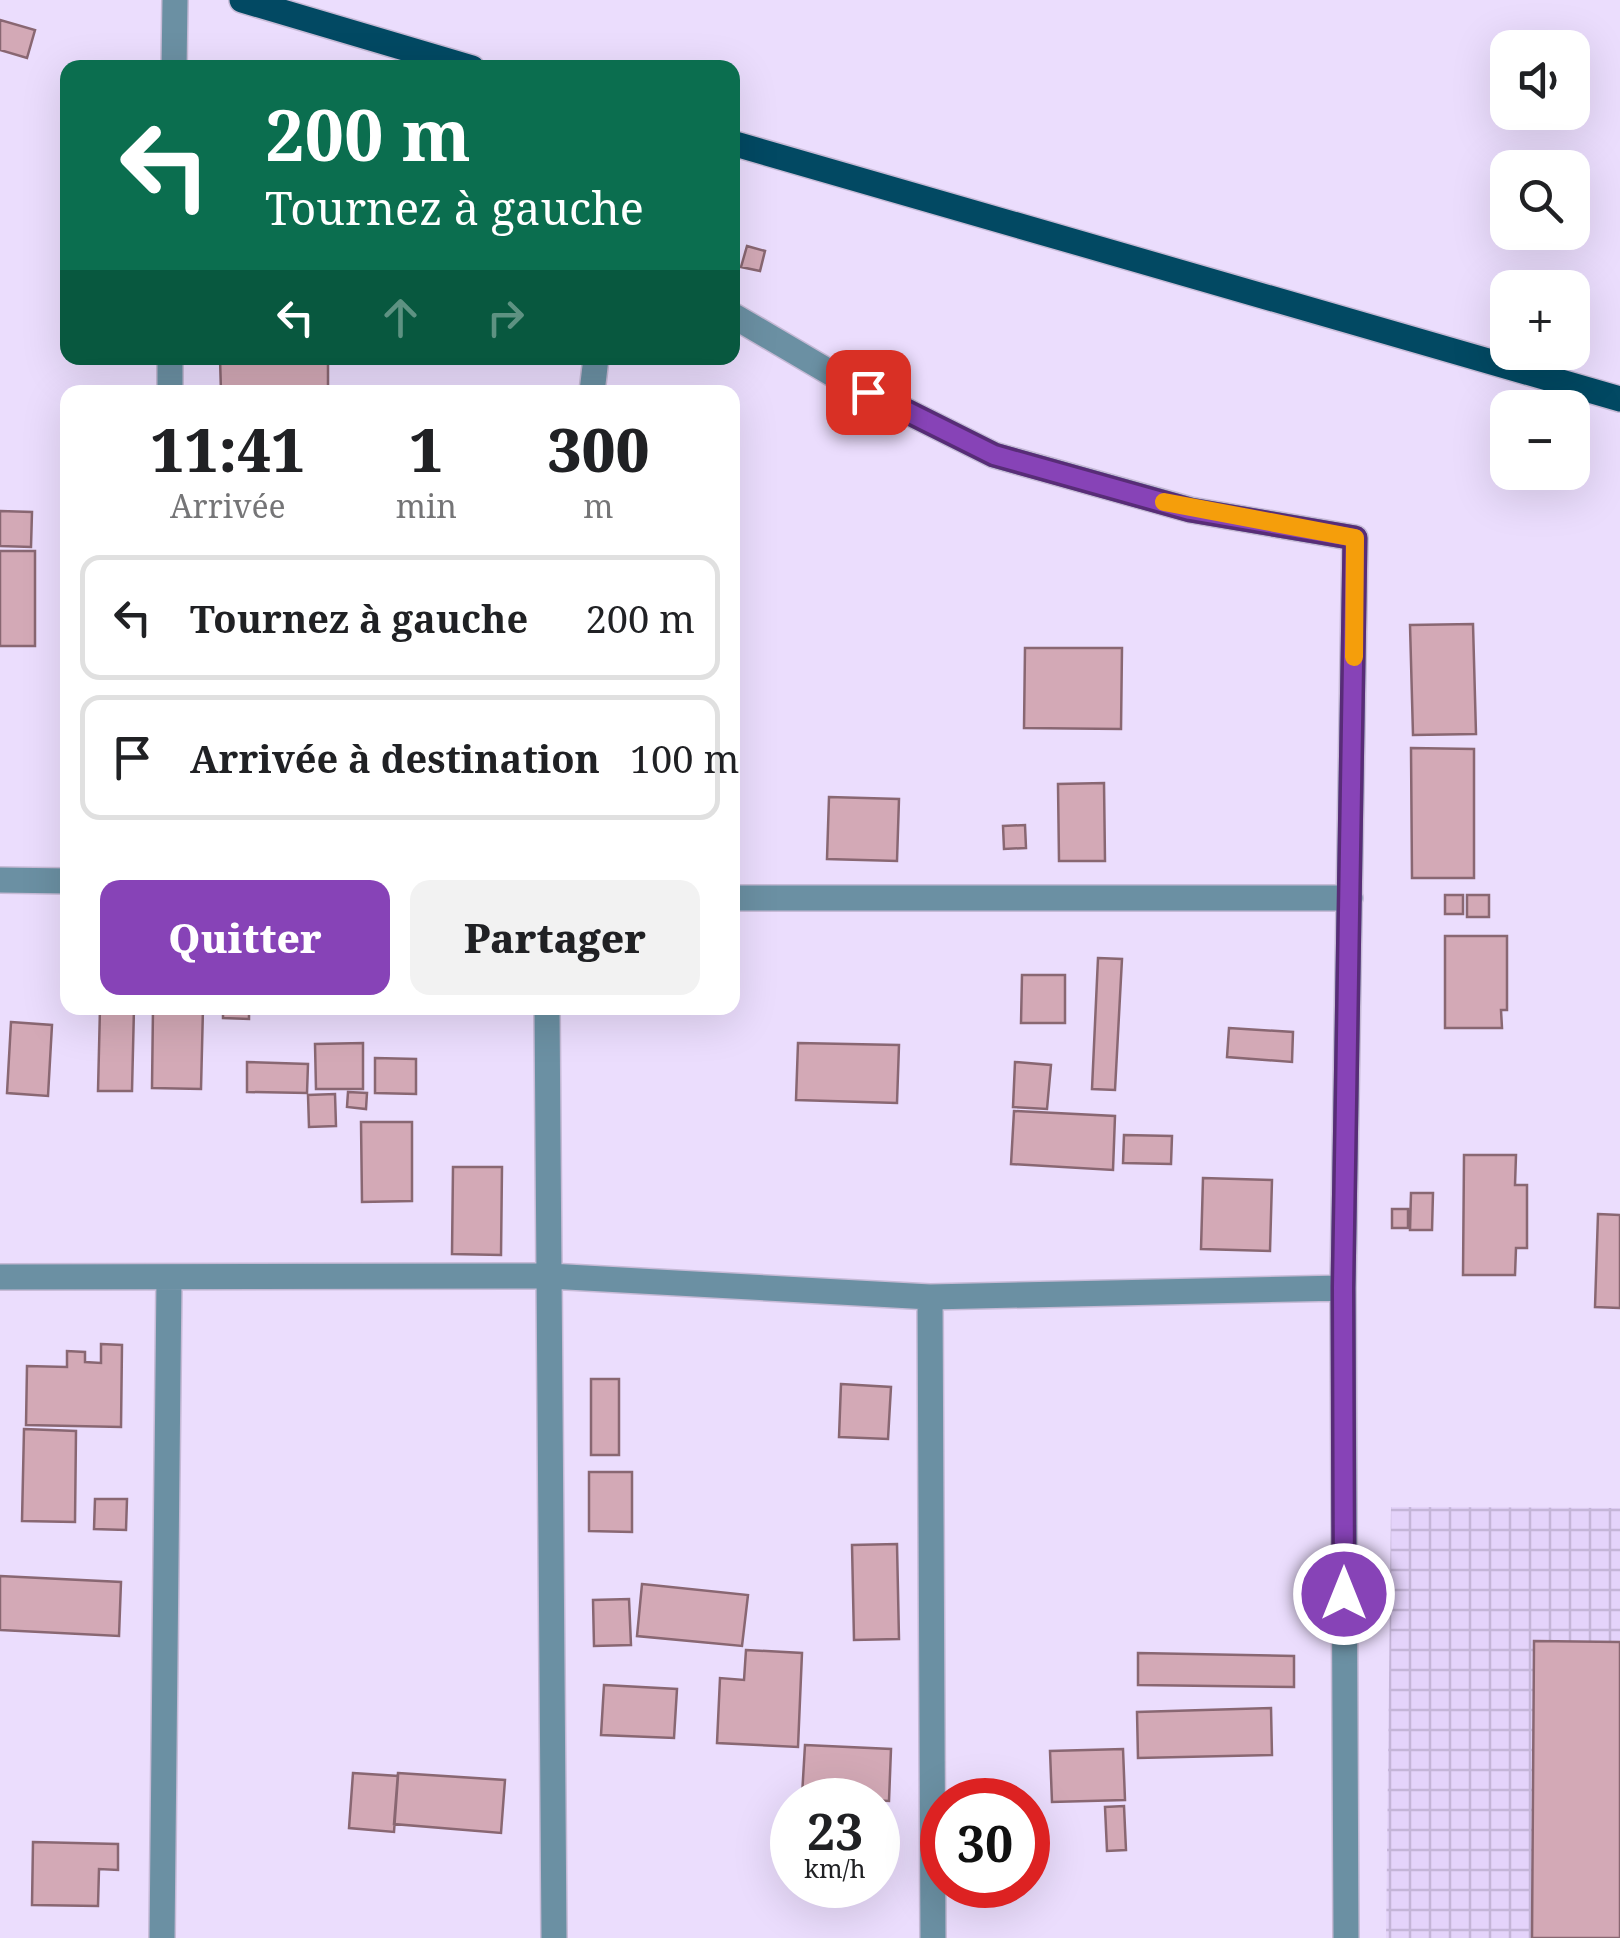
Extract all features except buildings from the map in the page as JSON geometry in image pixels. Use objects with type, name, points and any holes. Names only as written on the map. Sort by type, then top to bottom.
[{"type":"main road","points":[[242,0],[445,60]]},
{"type":"main road","points":[[740,146],[1620,399]]},
{"type":"street","points":[[174,60],[175,0]]},
{"type":"street","points":[[740,320],[836,376],[994,455],[1190,510],[1355,538],[1343,1288],[1346,1938]]},
{"type":"street","points":[[0,880],[60,881]]},
{"type":"street","points":[[740,898],[1350,898]]},
{"type":"street","points":[[548,1015],[554,1938]]},
{"type":"street","points":[[0,1277],[169,1280],[549,1276],[930,1297],[1343,1288]]},
{"type":"street","points":[[162,1938],[169,1280]]},
{"type":"street","points":[[930,1297],[933,1938]]},
{"type":"shaded area","points":[[1391,1507],[1620,1508],[1620,1938],[1386,1938]]},
{"type":"slow traffic","points":[[1164,502],[1190,510],[1355,538],[1354,657]]},
{"type":"route","points":[[868,392],[994,455],[1190,510],[1355,538],[1343,1288],[1344,1594]]}]
